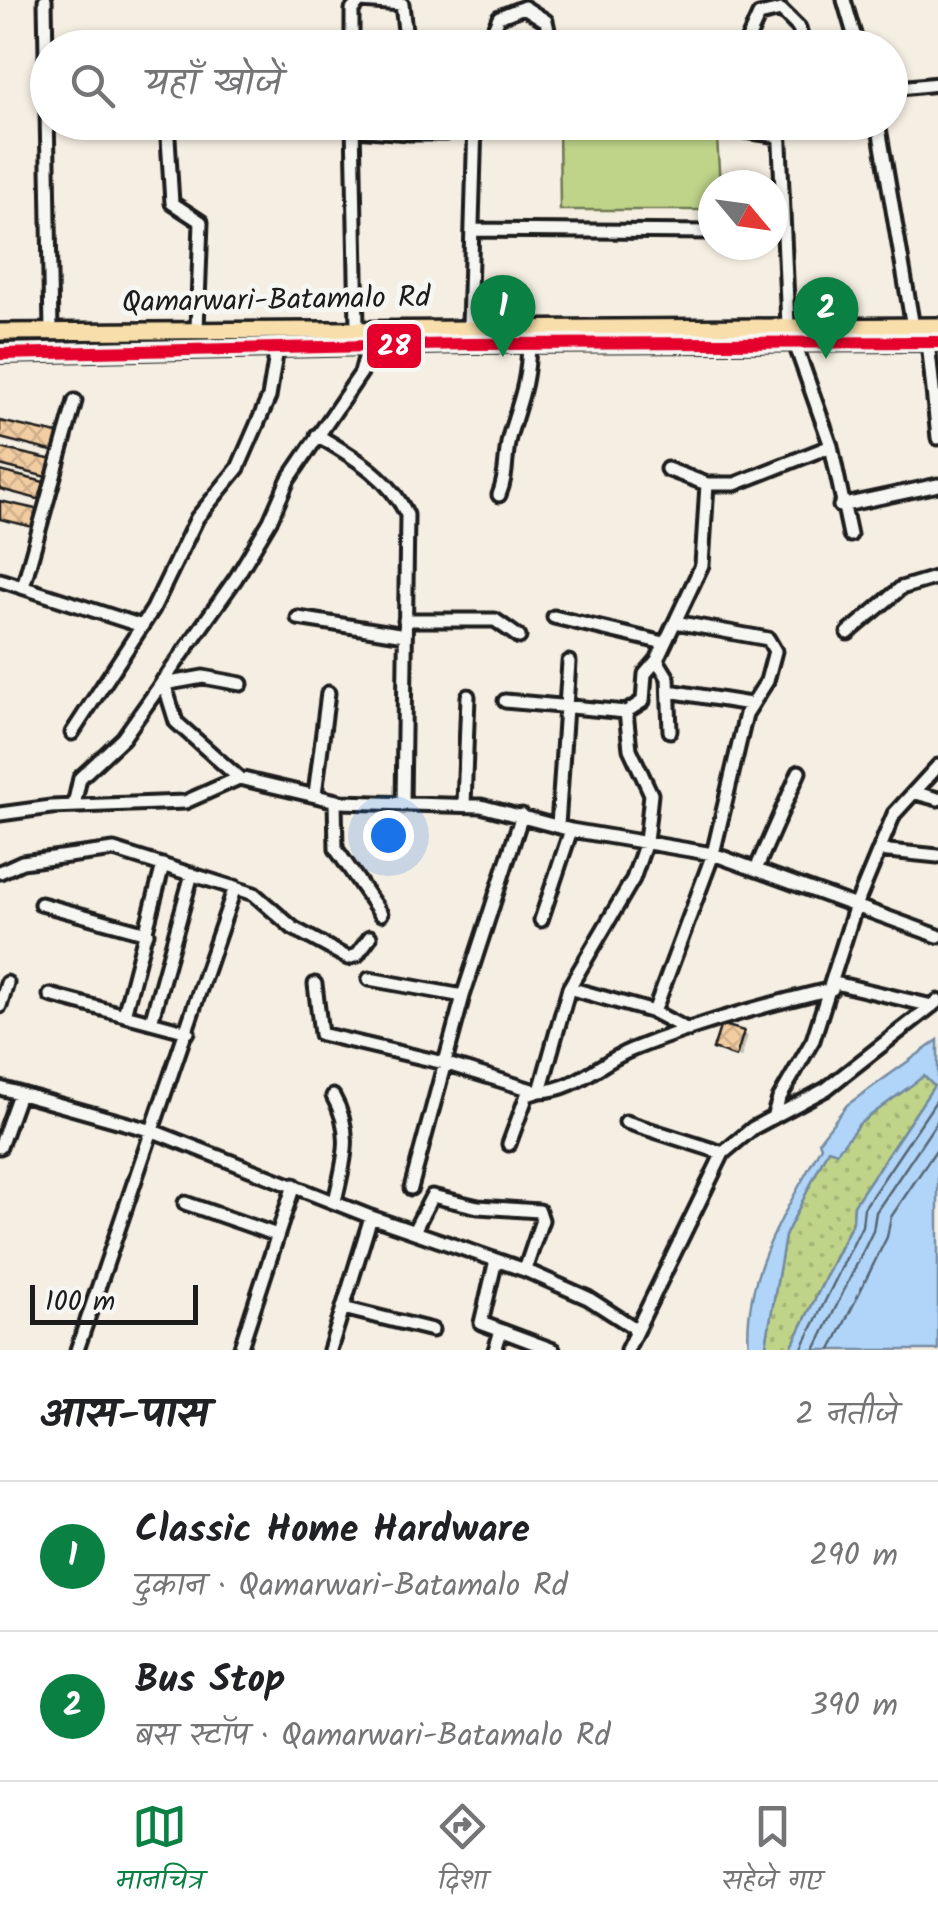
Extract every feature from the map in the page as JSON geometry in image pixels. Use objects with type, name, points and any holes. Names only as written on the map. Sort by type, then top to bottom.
[{"type":"main road","name":"Qamarwari-Batamalo Rd","points":[[0,354],[530,343],[938,326]]},
{"type":"main road","name":"Qamarwari-Batamalo Rd","points":[[0,332],[468,327],[791,333],[933,342]]},
{"type":"main road","points":[[42,353],[52,331]]},
{"type":"street","points":[[44,0],[45,30]]},
{"type":"street","points":[[844,0],[853,30]]},
{"type":"street","points":[[352,30],[352,10],[360,1],[402,4],[405,30]]},
{"type":"street","points":[[494,30],[500,17],[524,7],[546,22],[548,30]]},
{"type":"street","points":[[752,30],[759,16],[781,10],[800,30]]},
{"type":"street","points":[[908,87],[938,84]]},
{"type":"street","points":[[47,140],[52,331]]},
{"type":"street","points":[[168,140],[172,202],[202,222],[197,329]]},
{"type":"street","points":[[354,140],[358,327]]},
{"type":"street","points":[[468,327],[474,140]]},
{"type":"street","points":[[778,170],[779,140]]},
{"type":"street","points":[[881,140],[914,327]]},
{"type":"street","points":[[472,230],[698,232]]},
{"type":"street","points":[[781,260],[791,333],[831,446],[840,506],[850,535]]},
{"type":"street","points":[[933,342],[938,438]]},
{"type":"street","points":[[499,495],[508,469],[509,438],[526,396],[530,343]]},
{"type":"street","points":[[74,805],[80,778],[123,738],[236,578],[317,434],[361,373],[368,347]]},
{"type":"street","points":[[72,733],[142,626],[197,518],[238,468],[269,397],[277,349]]},
{"type":"street","points":[[23,588],[75,401]]},
{"type":"street","points":[[317,434],[367,465],[399,497],[407,515],[403,805]]},
{"type":"street","points":[[667,468],[707,484],[734,484],[831,446]]},
{"type":"street","points":[[505,701],[626,712],[643,701],[645,674],[657,660],[702,566],[707,484]]},
{"type":"street","points":[[840,506],[938,484]]},
{"type":"street","points":[[848,633],[901,588],[938,576]]},
{"type":"street","points":[[0,580],[142,626]]},
{"type":"street","points":[[554,617],[664,643]]},
{"type":"street","points":[[298,618],[405,635]]},
{"type":"street","points":[[406,620],[495,620],[519,637]]},
{"type":"street","points":[[654,1012],[712,854],[750,704],[770,672],[776,651],[772,641],[675,622]]},
{"type":"street","points":[[657,660],[666,672],[670,731]]},
{"type":"street","points":[[541,920],[564,828],[569,662]]},
{"type":"street","points":[[164,682],[203,677],[241,684]]},
{"type":"street","points":[[164,682],[176,722],[239,778],[335,801],[464,804],[564,828],[712,854],[938,936]]},
{"type":"street","points":[[669,691],[750,704]]},
{"type":"street","points":[[315,794],[328,693]]},
{"type":"street","points":[[464,804],[468,696]]},
{"type":"street","points":[[509,1144],[536,1091],[570,988],[634,879],[646,842],[651,794],[630,749],[626,712]]},
{"type":"street","points":[[773,1117],[813,1040],[855,908],[901,803],[916,793],[938,766]]},
{"type":"street","points":[[756,867],[799,772]]},
{"type":"street","points":[[0,814],[74,805],[185,802],[239,778]]},
{"type":"street","points":[[916,793],[938,799]]},
{"type":"street","points":[[335,801],[336,849],[381,914]]},
{"type":"street","points":[[410,1188],[463,996],[522,815]]},
{"type":"street","points":[[0,872],[22,862],[114,850],[235,886],[262,899],[292,928],[344,957],[355,957],[370,937]]},
{"type":"street","points":[[879,850],[938,856]]},
{"type":"street","points":[[124,1015],[164,865]]},
{"type":"street","points":[[152,1022],[192,874]]},
{"type":"street","points":[[76,1350],[235,886]]},
{"type":"street","points":[[41,904],[147,933]]},
{"type":"street","points":[[369,979],[463,996]]},
{"type":"street","points":[[0,1006],[8,983]]},
{"type":"street","points":[[315,984],[322,1034],[444,1063],[536,1091],[570,1086],[629,1051],[688,1030],[833,986],[935,1004]]},
{"type":"street","points":[[570,988],[654,1012],[688,1030]]},
{"type":"street","points":[[50,995],[188,1032]]},
{"type":"street","points":[[627,1350],[724,1153],[773,1117],[826,1089],[935,1004]]},
{"type":"street","points":[[0,1088],[153,1132],[525,1270],[588,1298],[636,1329]]},
{"type":"street","points":[[0,1148],[20,1094]]},
{"type":"street","points":[[333,1096],[343,1114],[348,1144],[335,1201]]},
{"type":"street","points":[[626,1122],[724,1153]]},
{"type":"street","points":[[240,1350],[294,1185]]},
{"type":"street","points":[[414,1231],[432,1196],[478,1207],[539,1211],[542,1220],[525,1270]]},
{"type":"street","points":[[185,1203],[277,1235]]},
{"type":"street","points":[[330,1350],[371,1216]]},
{"type":"street","points":[[496,1260],[480,1320],[553,1350]]},
{"type":"street","points":[[343,1308],[432,1330]]},
{"type":"street","points":[[495,1350],[500,1331]]},
{"type":"green space","points":[[559,140],[717,140],[719,170],[698,170],[698,210],[560,210]]},
{"type":"green space","points":[[924,1075],[934,1086],[854,1205],[853,1221],[790,1350],[765,1350],[785,1236],[828,1149],[837,1151],[859,1124]]},
{"type":"water","points":[[938,1040],[938,1350],[790,1350],[853,1222],[854,1205],[934,1086],[924,1076],[859,1124],[837,1152],[828,1149],[785,1236],[765,1350],[749,1350],[749,1322],[760,1269],[781,1219],[821,1146],[819,1141],[847,1105]]},
{"type":"building","points":[[0,421],[62,435],[59,453],[0,438]]},
{"type":"building","points":[[0,448],[53,460],[50,478],[0,465]]},
{"type":"building","points":[[0,471],[48,483],[45,501],[0,489]]},
{"type":"building","points":[[0,501],[40,510],[37,528],[0,519]]},
{"type":"building","points":[[721,1024],[744,1031],[736,1057],[713,1049]]},
{"type":"transit line","name":"28","points":[[0,354],[468,344],[938,342]]},
{"type":"place","name":"Classic Home Hardware","points":[[503,357]]},
{"type":"place","name":"Bus Stop","points":[[826,359]]}]
